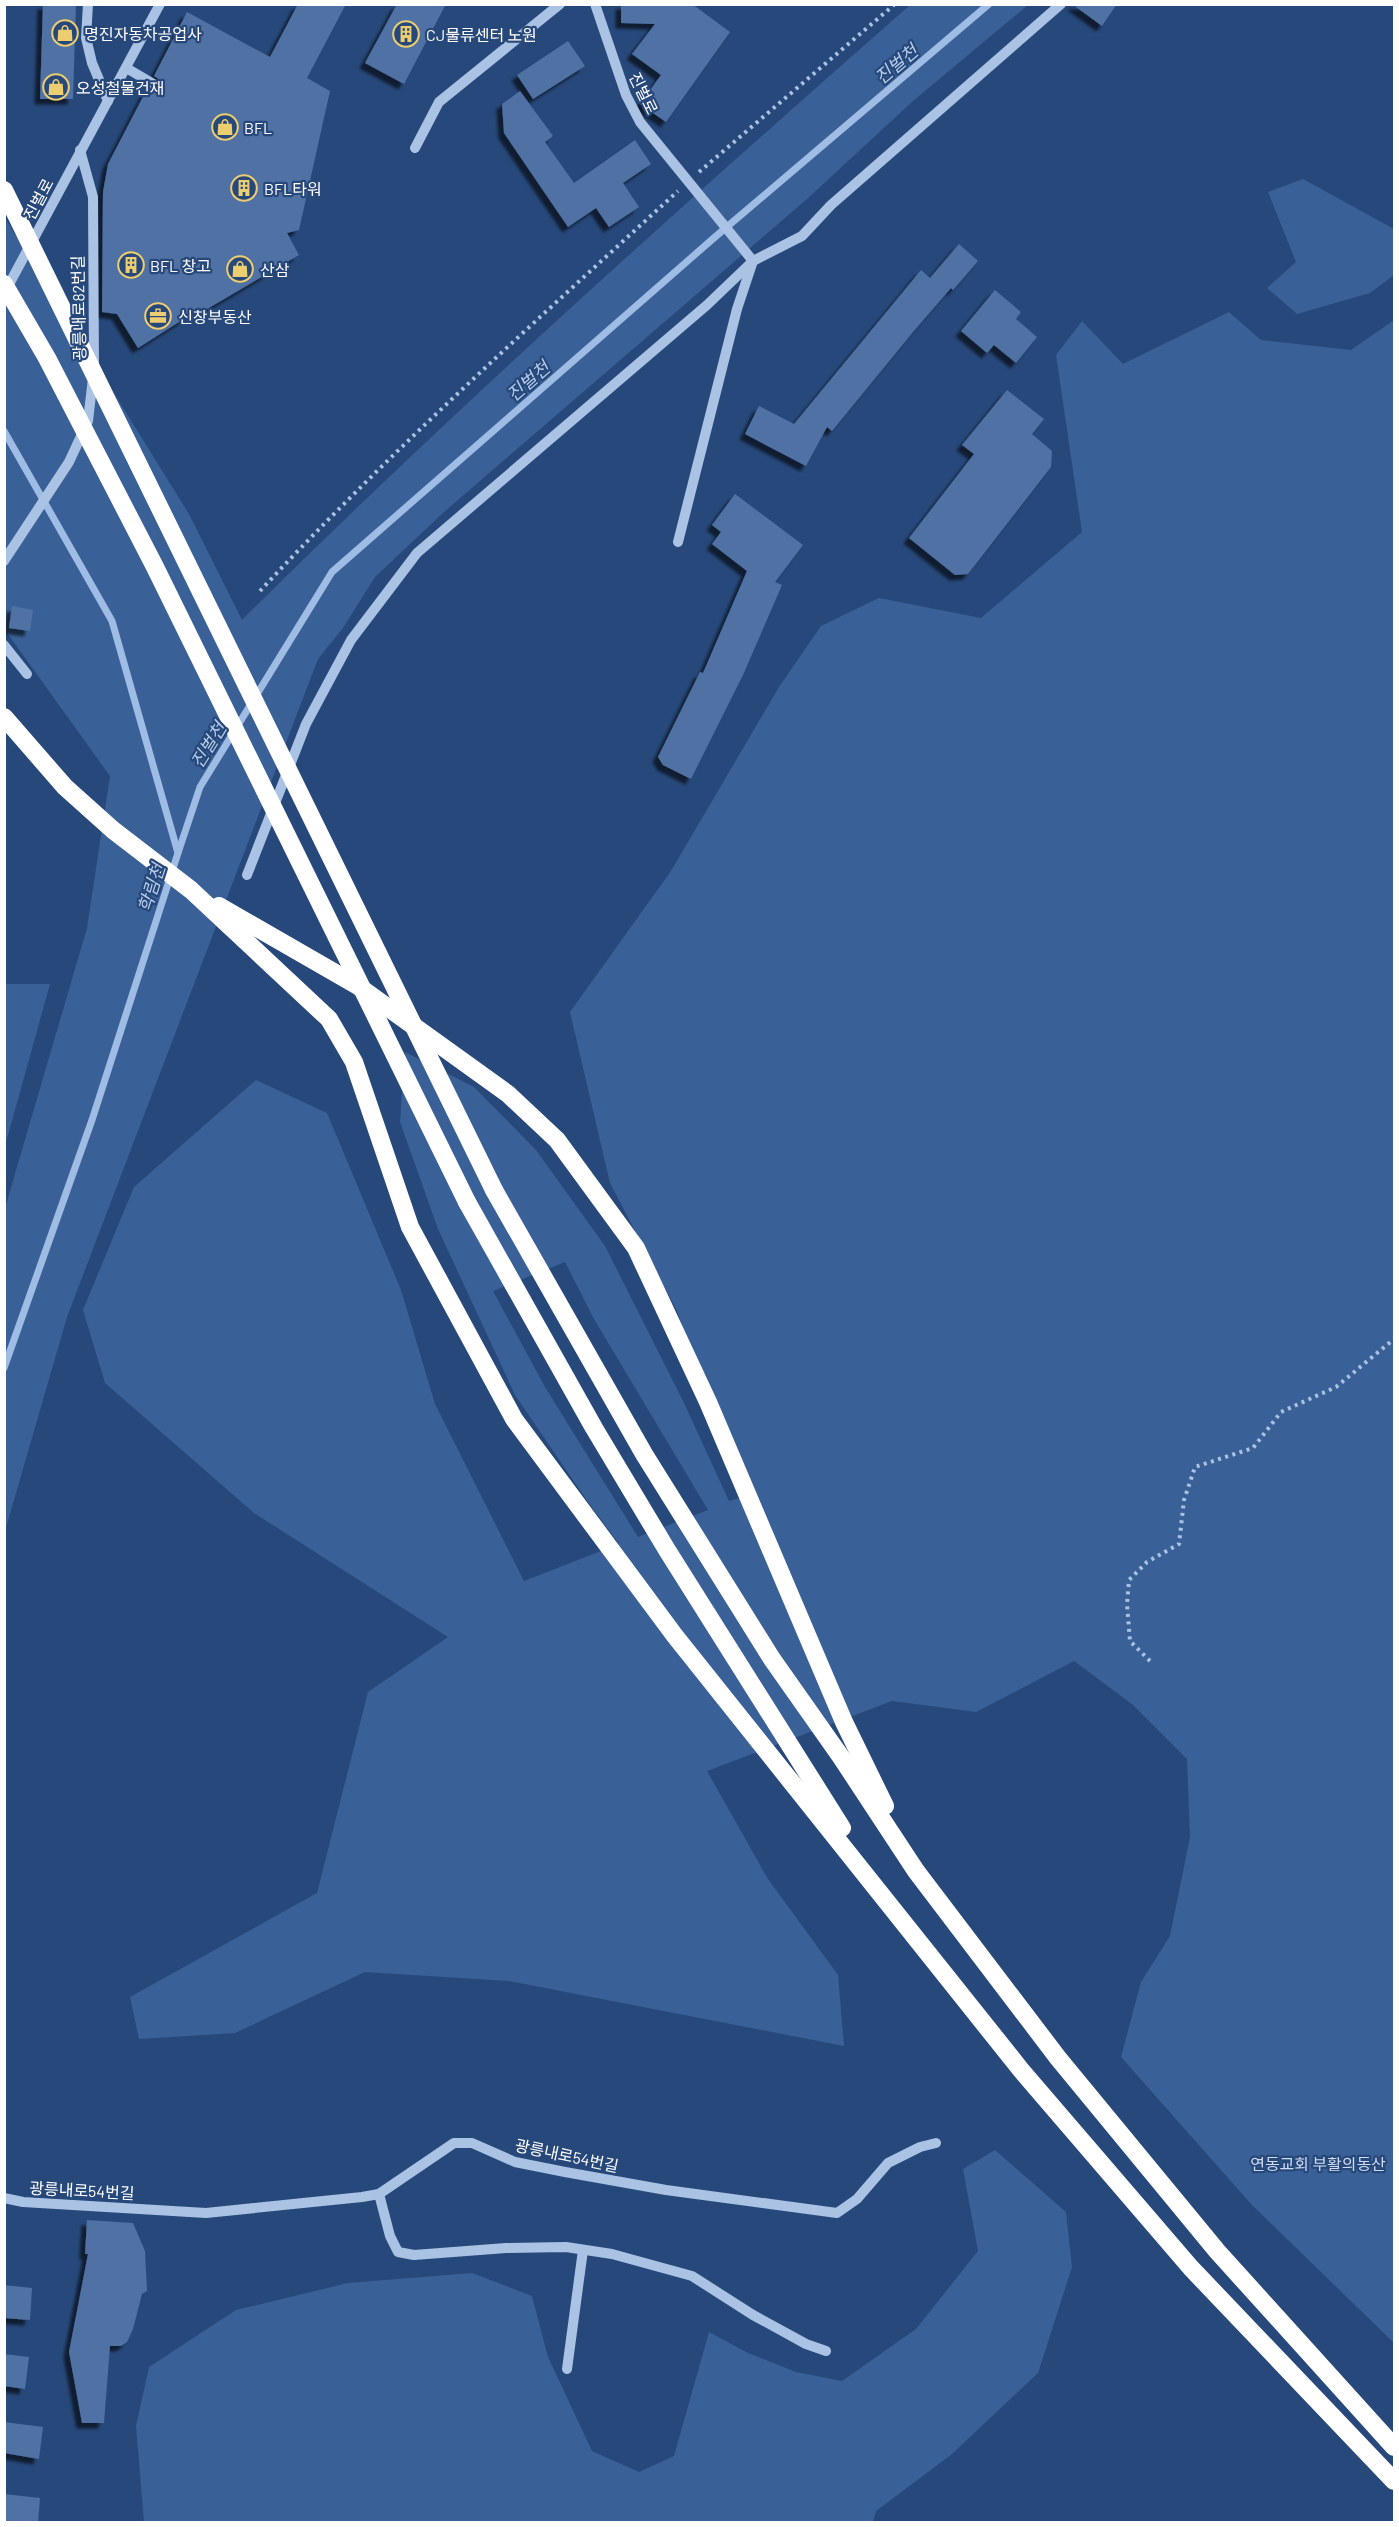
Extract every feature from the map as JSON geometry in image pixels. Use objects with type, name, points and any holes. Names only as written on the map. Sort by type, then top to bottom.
[{"type":"highway","points":[[4,190],[494,1190],[656,1474],[772,1659],[841,1757],[916,1871],[1058,2058],[1217,2251],[1395,2447]]},
{"type":"highway","points":[[6,287],[47,358],[155,567],[467,1202],[606,1448],[887,1901]]},
{"type":"highway","points":[[4,717],[65,787],[113,830],[191,890],[329,1019],[354,1062],[410,1227],[514,1419],[675,1636],[1021,2070],[1191,2268],[1395,2481]]},
{"type":"highway","points":[[191,890],[358,986],[508,1094],[557,1140],[636,1248],[708,1402],[844,1722],[916,1871]]},
{"type":"street","points":[[88,4],[86,38],[92,63],[108,101]]},
{"type":"street","points":[[108,101],[128,69],[160,4]]},
{"type":"street","points":[[416,148],[439,102],[560,4]]},
{"type":"street","name":"진벌로","points":[[595,4],[607,45],[626,95],[640,122],[753,261]]},
{"type":"street","points":[[247,875],[306,724],[351,640],[417,553],[707,305],[753,261],[802,236],[831,205],[1061,4]]},
{"type":"street","points":[[128,69],[157,86]]},
{"type":"street","name":"진벌로","points":[[6,287],[108,101]]},
{"type":"street","name":"광릉내로82번길","points":[[4,561],[69,462],[87,421],[94,369],[93,196],[80,150]]},
{"type":"street","points":[[678,542],[737,309],[753,261]]},
{"type":"street","points":[[4,645],[27,674]]},
{"type":"street","name":"광릉내로54번길","points":[[4,2198],[23,2202],[206,2213],[270,2208],[379,2194],[454,2143],[472,2143],[515,2162],[565,2172],[666,2190],[837,2213],[857,2199],[888,2163],[920,2147],[936,2143]]},
{"type":"street","points":[[379,2194],[390,2236],[398,2252],[414,2255],[506,2248],[566,2247],[612,2254],[692,2276],[753,2315],[806,2344],[826,2351]]},
{"type":"street","points":[[567,2369],[583,2250]]},
{"type":"path","points":[[260,591],[324,522],[518,338],[688,182],[895,4]]},
{"type":"path","points":[[1150,1661],[1130,1641],[1127,1604],[1129,1580],[1147,1562],[1179,1544],[1184,1500],[1195,1467],[1253,1448],[1281,1412],[1336,1387],[1395,1339]]},
{"type":"green space","points":[[910,5],[1028,5],[913,101],[807,199],[444,512],[375,577],[343,628],[318,659],[67,1317],[5,1531],[5,1208],[87,928],[110,776],[5,630],[5,218],[189,514],[242,620],[488,384]]},
{"type":"green space","points":[[1303,179],[1394,229],[1394,275],[1370,293],[1297,314],[1267,288],[1296,262],[1268,192]]},
{"type":"green space","name":"연동교회 부활의동산","points":[[1229,312],[1261,340],[1351,350],[1394,320],[1394,2343],[1251,2204],[1121,2057],[1141,1982],[1170,1936],[1190,1837],[1187,1759],[1133,1705],[1074,1661],[976,1712],[892,1701],[707,1771],[768,1879],[838,1975],[844,2046],[509,1981],[365,1972],[235,2033],[139,2039],[130,1997],[317,1893],[368,1692],[448,1637],[254,1513],[105,1383],[83,1310],[134,1187],[256,1080],[327,1113],[401,1290],[435,1404],[524,1581],[619,1544],[515,1395],[438,1229],[400,1122],[405,1052],[474,1087],[536,1150],[605,1246],[684,1403],[729,1501],[743,1497],[677,1311],[610,1183],[570,1012],[671,871],[779,687],[821,626],[879,598],[981,618],[1082,532],[1056,355],[1082,321],[1123,364]],"holes":[[[565,1262],[594,1319],[708,1510],[638,1537],[545,1387],[493,1291]]]},
{"type":"green space","points":[[4,984],[50,984],[5,1146]]},
{"type":"green space","points":[[995,2150],[1066,2212],[1072,2267],[1038,2373],[952,2454],[876,2511],[873,2522],[144,2522],[136,2426],[149,2367],[236,2310],[348,2283],[472,2273],[532,2296],[548,2357],[592,2451],[639,2472],[674,2456],[709,2332],[748,2353],[796,2372],[842,2381],[916,2329],[978,2251],[963,2169]]},
{"type":"building","points":[[43,4],[76,4],[73,99],[40,99]]},
{"type":"building","name":"BFL","points":[[298,4],[346,4],[307,78],[330,91],[299,230],[287,233],[299,255],[202,312],[201,308],[138,348],[117,314],[102,312],[103,192],[108,164],[147,89],[156,93],[164,89],[163,82],[154,76],[187,12],[270,57]]},
{"type":"building","name":"CJ물류센터 노원","points":[[397,4],[446,4],[404,84],[365,63]]},
{"type":"building","points":[[621,4],[692,4],[730,32],[666,122],[640,104],[661,75],[632,54],[655,24],[621,23]]},
{"type":"building","points":[[1072,4],[1117,4],[1102,26]]},
{"type":"building","points":[[568,41],[585,66],[533,99],[517,75]]},
{"type":"building","points":[[520,91],[553,136],[545,142],[574,183],[635,140],[651,164],[623,183],[639,207],[609,227],[596,208],[568,227],[504,133],[502,104]]},
{"type":"building","points":[[959,244],[978,261],[913,332],[832,431],[827,427],[806,466],[745,434],[759,406],[794,424],[921,270],[930,278]]},
{"type":"building","points":[[995,290],[1021,312],[1016,319],[1037,337],[1016,363],[994,345],[987,353],[961,331]]},
{"type":"building","points":[[1007,390],[1044,419],[1032,434],[1052,451],[1051,467],[968,574],[955,575],[909,538],[974,454],[962,445]]},
{"type":"building","points":[[735,494],[803,545],[775,582],[782,585],[743,675],[691,779],[663,765],[658,757],[700,672],[703,673],[747,571],[712,544],[721,532],[712,525]]},
{"type":"building","points":[[12,606],[33,610],[30,631],[9,628]]},
{"type":"building","points":[[87,2220],[133,2223],[145,2251],[147,2291],[142,2294],[133,2329],[127,2342],[121,2346],[110,2346],[104,2423],[82,2423],[69,2352],[88,2254],[85,2254]]},
{"type":"building","points":[[4,2285],[32,2288],[30,2320],[4,2318]]},
{"type":"building","points":[[4,2354],[29,2357],[25,2389],[4,2386]]},
{"type":"building","points":[[4,2422],[43,2427],[39,2459],[4,2453]]},
{"type":"building","points":[[4,2494],[40,2498],[38,2523],[4,2523]]},
{"type":"waterway","name":"진벌천","points":[[178,853],[200,787],[332,572],[715,237],[989,4]]},
{"type":"waterway","name":"학림천","points":[[4,431],[112,621],[178,853],[92,1120],[4,1368]]},
{"type":"place","name":"명진자동차공업사","points":[[65,33]]},
{"type":"place","name":"CJ물류센터 노원","points":[[406,34]]},
{"type":"place","name":"오성철물건재","points":[[56,87]]},
{"type":"place","name":"BFL","points":[[225,127]]},
{"type":"place","name":"BFL타워","points":[[244,188]]},
{"type":"place","name":"BFL 창고","points":[[131,265]]},
{"type":"place","name":"산삼","points":[[240,269]]},
{"type":"place","name":"신창부동산","points":[[158,316]]}]
